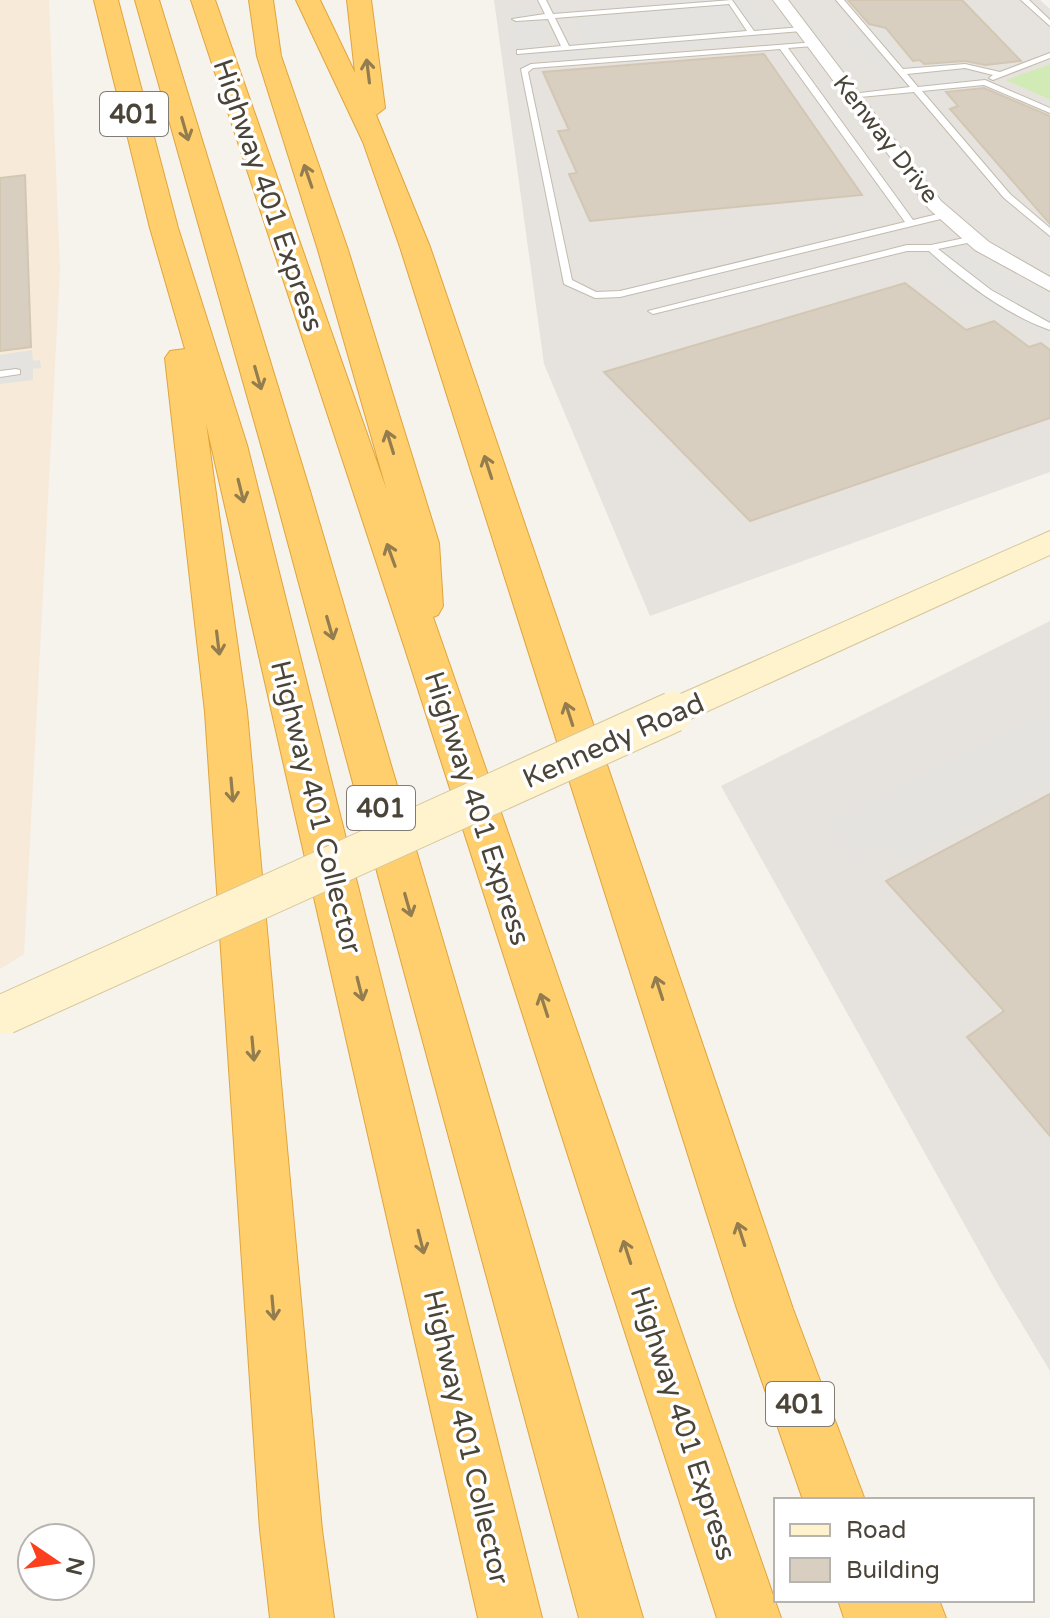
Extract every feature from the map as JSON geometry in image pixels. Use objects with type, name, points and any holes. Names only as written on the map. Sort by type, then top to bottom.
[{"type":"highway","name":"Highway 401 Collector","points":[[106,0],[164,228],[230,445],[510,1618]]},
{"type":"highway","name":"Highway 401 Express","points":[[147,0],[292,491],[611,1618]]},
{"type":"highway","name":"Highway 401 Express","points":[[203,0],[427,655],[749,1618]]},
{"type":"highway","points":[[261,0],[269,56],[333,250],[420,543],[427,655]]},
{"type":"highway","name":"401","points":[[308,0],[376,142],[415,247],[765,1309],[833,1498]]},
{"type":"highway","points":[[359,0],[376,142]]},
{"type":"highway","points":[[164,228],[226,712],[291,1530],[302,1618]]},
{"type":"highway","points":[[765,1309],[856,1498]]},
{"type":"highway","points":[[291,1530],[293,1618]]},
{"type":"main road","name":"Kennedy Road","points":[[3,1015],[1050,542]]},
{"type":"street","name":"Kenway Drive","points":[[780,0],[935,205],[974,239],[1050,285]]},
{"type":"lane","points":[[542,0],[566,48]]},
{"type":"lane","points":[[840,0],[1007,196],[1050,233]]},
{"type":"lane","points":[[1025,0],[1050,24]]},
{"type":"lane","points":[[516,19],[731,2],[752,33]]},
{"type":"lane","points":[[520,52],[802,29]]},
{"type":"lane","points":[[813,44],[531,66],[524,71],[567,282],[595,295],[620,294],[946,215]]},
{"type":"lane","points":[[782,46],[911,224]]},
{"type":"lane","points":[[852,96],[985,82],[1050,55]]},
{"type":"lane","points":[[901,72],[965,66],[1001,75]]},
{"type":"lane","points":[[985,82],[1050,111]]},
{"type":"lane","points":[[653,311],[907,248],[931,248],[974,239]]},
{"type":"lane","points":[[931,248],[960,276],[1050,327]]},
{"type":"lane","points":[[0,374],[16,372]]},
{"type":"shaded area","points":[[0,0],[49,0],[60,270],[24,954],[0,969]]},
{"type":"shaded area","points":[[494,0],[1040,0],[1050,9],[1050,64],[1007,80],[1050,100],[1050,472],[650,616],[544,364]]},
{"type":"shaded area","points":[[664,0],[747,0],[768,26],[774,26],[782,37],[520,61],[513,46],[523,44],[511,32],[516,32],[514,27],[520,26],[512,10],[534,8],[554,45],[588,41],[571,11],[665,3]]},
{"type":"shaded area","points":[[882,28],[904,56],[897,57],[915,80],[886,83],[847,31]]},
{"type":"shaded area","points":[[955,60],[969,75],[980,75],[995,91],[939,96],[912,64]]},
{"type":"shaded area","points":[[967,248],[1008,280],[1050,301],[1050,340],[983,305],[921,257]]},
{"type":"shaded area","points":[[32,350],[33,361],[40,360],[41,368],[33,369],[33,380],[0,384],[0,355]]},
{"type":"shaded area","points":[[1050,621],[1050,1371],[997,1283],[721,786]]},
{"type":"shaded area","points":[[1050,711],[1050,780],[905,859],[887,842],[859,856],[829,825]]},
{"type":"green space","points":[[1050,64],[1050,100],[1006,80]]},
{"type":"building","points":[[848,0],[962,0],[1021,61],[985,65],[965,61],[924,64],[920,60],[913,61],[886,28],[869,24]]},
{"type":"building","points":[[764,54],[862,195],[590,221],[569,174],[577,173],[558,131],[569,130],[543,72]]},
{"type":"building","points":[[984,88],[1050,116],[1050,224],[950,109],[958,106],[946,92]]},
{"type":"building","points":[[25,175],[31,347],[0,351],[0,178]]},
{"type":"building","points":[[905,283],[966,330],[994,321],[1029,347],[1041,343],[1050,350],[1050,418],[750,521],[604,372]]},
{"type":"building","points":[[1050,794],[1050,1136],[967,1037],[1004,1011],[886,881]]}]
